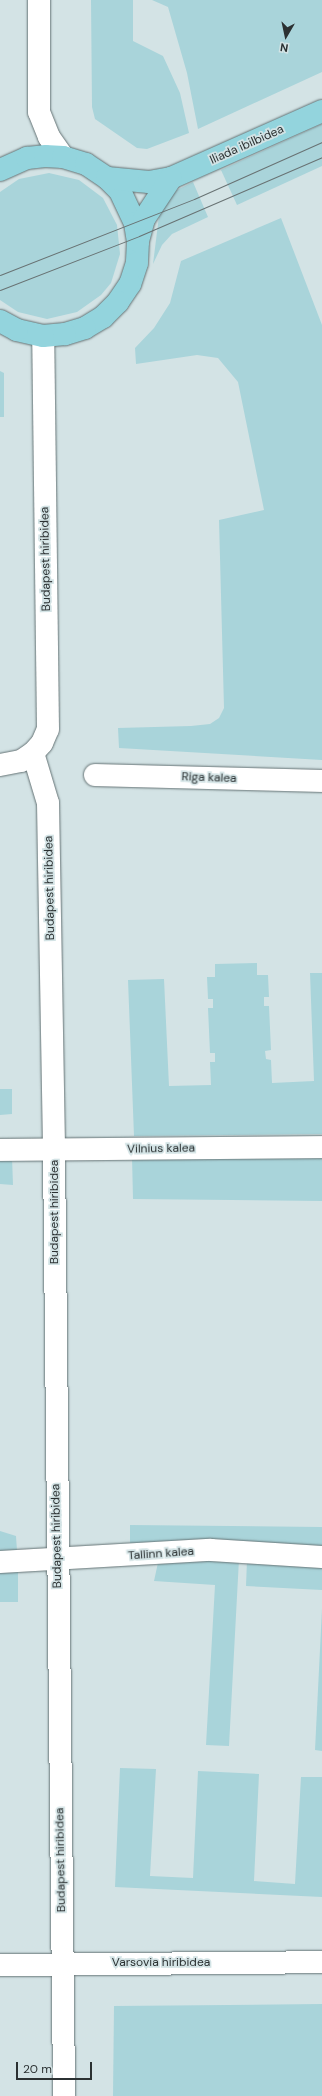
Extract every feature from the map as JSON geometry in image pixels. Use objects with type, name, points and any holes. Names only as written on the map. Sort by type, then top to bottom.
[{"type":"main road","name":"Iliada ibilbidea","points":[[107,178],[149,182],[171,178],[322,111]]},
{"type":"main road","points":[[0,170],[27,158],[63,157],[86,164],[107,178],[129,206],[138,242]]},
{"type":"main road","points":[[0,322],[18,330],[43,336],[65,334],[85,328],[104,317],[118,302],[130,284],[137,263],[138,242],[144,219],[171,178]]},
{"type":"street","points":[[39,0],[39,112],[49,137],[63,157]]},
{"type":"street","name":"Budapest hiribidea","points":[[43,336],[48,729],[42,743],[33,753],[48,803],[54,1151],[57,1560],[64,2096]]},
{"type":"street","points":[[0,765],[21,761],[33,753]]},
{"type":"street","name":"Riga kalea","points":[[95,775],[322,781]]},
{"type":"street","name":"Vilnius kalea","points":[[0,1150],[54,1151],[322,1147]]},
{"type":"street","name":"Tallinn kalea","points":[[0,1562],[57,1560],[211,1550],[322,1557]]},
{"type":"street","name":"Varsovia hiribidea","points":[[0,1965],[63,1963],[322,1962]]},
{"type":"shaded area","points":[[91,0],[133,0],[133,41],[163,56],[180,93],[189,133],[147,149],[137,148],[95,119],[92,107]]},
{"type":"shaded area","points":[[152,0],[322,0],[322,72],[198,129],[187,73],[168,7]]},
{"type":"shaded area","points":[[322,124],[322,166],[237,205],[221,170]]},
{"type":"shaded area","points":[[49,173],[79,180],[103,198],[117,225],[120,254],[111,283],[101,295],[77,312],[47,319],[18,312],[0,300],[0,192],[19,179]]},
{"type":"shaded area","points":[[193,182],[208,217],[172,234],[162,245],[153,264],[159,216],[167,201],[177,190]]},
{"type":"shaded area","points":[[281,218],[322,325],[322,760],[119,748],[118,728],[191,726],[210,724],[219,718],[224,708],[219,520],[264,510],[238,382],[218,358],[197,355],[136,364],[135,348],[154,328],[170,303],[181,261]]},
{"type":"shaded area","points":[[0,371],[4,373],[4,417],[0,417]]},
{"type":"shaded area","points":[[257,963],[257,975],[268,975],[269,997],[264,997],[264,1006],[269,1006],[271,1050],[265,1051],[266,1059],[271,1060],[272,1083],[314,1081],[310,973],[322,973],[322,1134],[134,1136],[128,980],[164,979],[169,1086],[211,1085],[210,1062],[215,1062],[215,1053],[210,1053],[208,1008],[213,1008],[213,999],[208,999],[207,977],[215,977],[215,964]]},
{"type":"shaded area","points":[[0,1089],[12,1089],[12,1114],[0,1115]]},
{"type":"shaded area","points":[[322,1153],[322,1201],[133,1199],[132,1156]]},
{"type":"shaded area","points":[[0,1157],[12,1157],[13,1185],[0,1184]]},
{"type":"shaded area","points":[[130,1525],[322,1527],[322,1551],[130,1553]]},
{"type":"shaded area","points":[[0,1531],[16,1536],[17,1551],[0,1551]]},
{"type":"shaded area","points":[[159,1558],[239,1559],[229,1746],[206,1745],[215,1585],[154,1581]]},
{"type":"shaded area","points":[[322,1559],[322,1590],[246,1586],[247,1560]]},
{"type":"shaded area","points":[[0,1568],[18,1568],[18,1602],[0,1602]]},
{"type":"shaded area","points":[[322,1609],[322,1751],[315,1750]]},
{"type":"shaded area","points":[[120,1768],[156,1769],[150,1876],[193,1878],[198,1771],[259,1774],[254,1881],[295,1884],[301,1777],[322,1777],[322,1897],[115,1887]]},
{"type":"shaded area","points":[[322,2004],[322,2096],[113,2096],[114,2006]]},
{"type":"tram line","points":[[0,275],[194,199],[322,142]]},
{"type":"tram line","points":[[0,290],[139,236],[322,157]]}]
